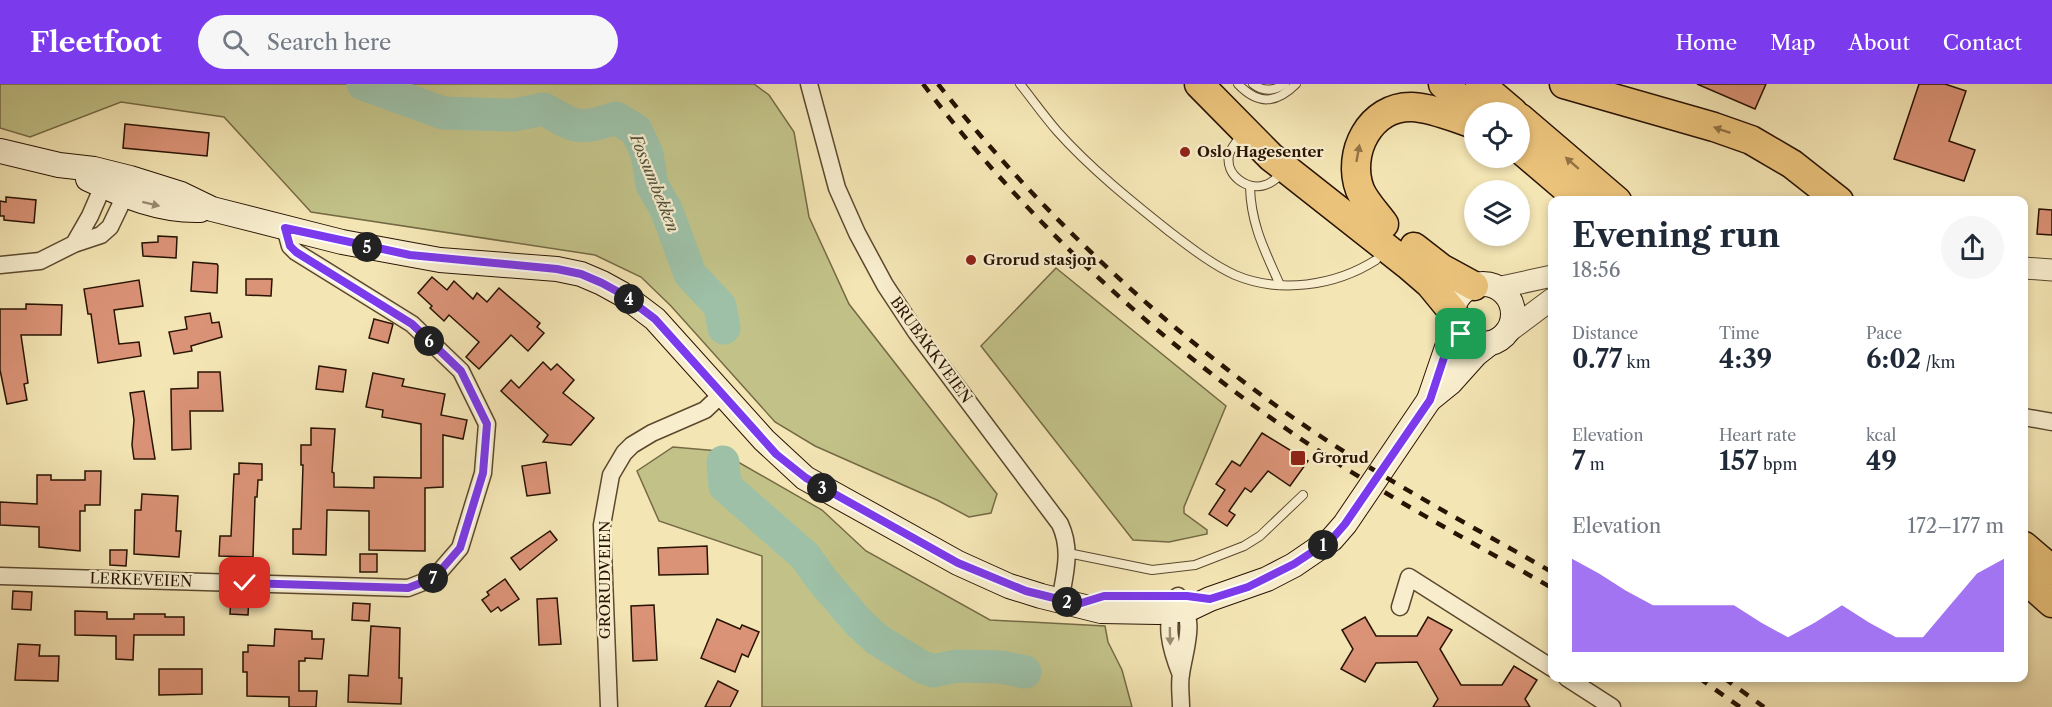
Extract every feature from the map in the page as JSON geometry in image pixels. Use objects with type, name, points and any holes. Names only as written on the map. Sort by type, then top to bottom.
[{"type":"highway","points":[[1199,84],[1243,126],[1271,157],[1408,265],[1440,295],[1454,318]]},
{"type":"highway","points":[[1443,84],[1464,102]]},
{"type":"highway","points":[[1480,84],[1502,102]]},
{"type":"highway","points":[[1564,84],[1714,127],[1751,140],[1776,153],[1811,186],[1830,196]]},
{"type":"highway","points":[[1384,224],[1361,192],[1356,169],[1360,141],[1376,121],[1387,114],[1410,107],[1464,121]]},
{"type":"highway","points":[[1243,126],[1280,144],[1441,268],[1486,287]]},
{"type":"highway","points":[[1530,127],[1611,196]]},
{"type":"highway","points":[[1530,158],[1575,196]]},
{"type":"highway","points":[[2028,549],[2052,570]]},
{"type":"highway","points":[[2028,582],[2052,603]]},
{"type":"main road","points":[[0,151],[58,165],[177,210],[212,209],[285,228],[410,255],[528,265],[581,274],[622,294],[655,319],[776,454],[819,486],[958,563],[1009,586],[1069,602],[1104,596],[1178,606],[1210,599],[1267,579],[1332,539],[1356,510],[1430,400],[1450,383],[1476,354],[1499,338],[1512,324],[1512,307],[1509,299],[1486,287],[1460,296],[1430,400]]},
{"type":"main road","points":[[1454,318],[1461,334],[1469,341],[1479,344],[1499,338]]},
{"type":"street","name":"BRUBAKKVEIEN","points":[[809,84],[831,172],[857,233],[877,272],[916,332],[1055,515],[1065,534],[1068,553],[1069,602]]},
{"type":"street","points":[[74,244],[90,216],[116,186]]},
{"type":"street","points":[[0,265],[40,261],[74,244],[95,238],[110,227],[116,186]]},
{"type":"street","name":"LERKEVEIEN","points":[[0,576],[408,588],[434,578],[460,548],[483,473],[487,424],[461,371],[412,324],[296,252],[290,246],[285,228]]},
{"type":"street","points":[[2028,268],[2052,270]]},
{"type":"street","points":[[1486,287],[1548,277]]},
{"type":"street","points":[[1499,338],[1548,302]]},
{"type":"street","name":"GRORUDVEIEN","points":[[609,707],[602,525],[611,476],[624,453],[632,445],[652,433],[705,410],[722,394]]},
{"type":"street","points":[[2028,418],[2052,422]]},
{"type":"street","points":[[1400,607],[1409,577],[1548,665]]},
{"type":"street","points":[[1178,606],[1188,646],[1181,675],[1181,707]]},
{"type":"street","points":[[1573,682],[1612,707]]},
{"type":"lane","points":[[1020,84],[1058,132],[1095,168],[1202,256],[1235,274],[1280,285],[1308,284],[1346,276],[1376,260]]},
{"type":"lane","points":[[1238,84],[1250,97],[1258,99],[1282,96],[1296,84]]},
{"type":"lane","points":[[1253,84],[1260,89],[1271,90],[1285,84]]},
{"type":"lane","points":[[1243,126],[1228,159],[1234,176],[1250,187],[1267,185],[1286,169]]},
{"type":"lane","points":[[1250,187],[1251,212],[1262,245],[1280,285]]},
{"type":"lane","points":[[1068,553],[1152,570],[1196,565],[1226,555],[1260,536],[1303,495]]},
{"type":"green space","points":[[0,84],[754,84],[769,95],[794,132],[809,217],[849,304],[997,494],[991,513],[969,517],[937,500],[815,446],[775,422],[671,306],[641,277],[595,255],[311,212],[224,117],[121,102],[30,137],[0,128]]},
{"type":"green space","points":[[1056,268],[1226,406],[1184,507],[1184,513],[1207,530],[1207,534],[1169,542],[1133,540],[981,346]]},
{"type":"green space","points":[[673,447],[719,451],[822,510],[866,551],[990,620],[1105,626],[1108,642],[1122,670],[1132,707],[762,707],[762,556],[659,521],[637,471]]},
{"type":"building","points":[[1697,84],[1766,84],[1755,109]]},
{"type":"building","points":[[1919,84],[1945,84],[1966,91],[1949,141],[1975,150],[1964,181],[1894,159]]},
{"type":"building","points":[[125,124],[209,133],[207,156],[123,148]]},
{"type":"building","points":[[6,197],[36,200],[34,223],[4,220],[4,216],[0,216],[0,201],[6,202]]},
{"type":"building","points":[[2039,209],[2052,210],[2052,235],[2037,234]]},
{"type":"building","points":[[158,236],[177,237],[176,258],[143,256],[142,243],[158,242]]},
{"type":"building","points":[[193,262],[217,264],[217,293],[191,291]]},
{"type":"building","points":[[432,277],[447,290],[454,281],[473,299],[477,293],[487,302],[499,288],[540,323],[537,327],[544,333],[528,351],[511,335],[479,369],[466,357],[479,342],[449,315],[444,321],[418,293]]},
{"type":"building","points":[[246,279],[272,279],[271,296],[246,295]]},
{"type":"building","points":[[139,280],[143,306],[114,310],[119,344],[139,342],[141,356],[98,363],[91,314],[88,314],[84,289]]},
{"type":"building","points":[[26,304],[62,305],[61,335],[21,335],[28,383],[24,384],[27,400],[7,404],[0,370],[0,309],[26,309]]},
{"type":"building","points":[[210,313],[212,323],[219,322],[222,337],[191,346],[192,351],[174,354],[169,332],[187,329],[185,317]]},
{"type":"building","points":[[374,319],[393,324],[388,343],[369,338]]},
{"type":"building","points":[[543,362],[551,370],[557,364],[574,380],[563,393],[594,418],[571,445],[543,442],[548,435],[501,391],[511,380],[519,388]]},
{"type":"building","points":[[319,366],[346,370],[343,392],[316,389]]},
{"type":"building","points":[[198,372],[220,372],[223,411],[190,411],[191,449],[172,450],[171,389],[198,388]]},
{"type":"building","points":[[373,373],[404,379],[402,386],[445,394],[441,415],[467,420],[463,439],[443,435],[443,487],[425,488],[425,551],[369,550],[369,511],[327,510],[326,555],[293,554],[293,529],[301,529],[303,465],[301,465],[301,445],[311,445],[311,428],[335,429],[332,472],[334,473],[334,487],[374,488],[374,477],[421,478],[421,424],[382,417],[383,410],[366,407]]},
{"type":"building","points":[[144,391],[155,459],[134,459],[132,445],[134,420],[130,393]]},
{"type":"building","points":[[1262,433],[1308,461],[1290,486],[1268,471],[1251,492],[1245,488],[1229,511],[1235,515],[1227,526],[1209,514],[1225,490],[1216,484],[1232,461],[1240,466]]},
{"type":"building","points":[[546,462],[550,493],[527,496],[522,466]]},
{"type":"building","points":[[239,463],[262,464],[262,480],[258,480],[257,497],[255,497],[253,557],[219,556],[220,536],[231,536],[234,474],[239,474]]},
{"type":"building","points":[[85,471],[101,471],[100,505],[85,505],[85,511],[80,511],[80,551],[39,547],[39,527],[0,525],[0,502],[37,504],[37,475],[51,475],[51,480],[85,480]]},
{"type":"building","points":[[142,494],[178,496],[176,531],[181,531],[179,557],[134,554],[135,510],[141,510]]},
{"type":"building","points":[[550,531],[557,540],[520,570],[511,558]]},
{"type":"building","points":[[707,546],[708,574],[659,575],[658,548]]},
{"type":"building","points":[[110,550],[127,550],[126,566],[110,565]]},
{"type":"building","points":[[360,554],[377,554],[377,572],[360,572]]},
{"type":"building","points":[[505,579],[519,599],[501,611],[498,607],[491,612],[482,600],[489,595],[487,592]]},
{"type":"building","points":[[13,591],[32,592],[31,610],[12,609]]},
{"type":"building","points":[[231,597],[249,597],[248,615],[230,614]]},
{"type":"building","points":[[557,598],[561,644],[539,645],[537,599]]},
{"type":"building","points":[[353,603],[370,604],[369,621],[352,620]]},
{"type":"building","points":[[654,605],[657,660],[633,661],[631,606]]},
{"type":"building","points":[[75,611],[107,612],[107,619],[134,619],[134,614],[165,614],[165,617],[184,617],[184,635],[134,635],[133,660],[116,659],[116,636],[75,635]]},
{"type":"building","points":[[1365,617],[1376,636],[1417,636],[1428,617],[1452,630],[1440,649],[1461,685],[1502,685],[1514,666],[1537,680],[1525,699],[1530,707],[1433,707],[1438,699],[1417,662],[1376,663],[1365,682],[1341,669],[1353,649],[1342,630]]},
{"type":"building","points":[[717,619],[740,629],[742,625],[759,632],[748,657],[742,654],[735,672],[701,658]]},
{"type":"building","points":[[371,626],[400,628],[401,704],[348,702],[349,675],[368,676]]},
{"type":"building","points":[[275,629],[312,631],[312,639],[324,639],[322,659],[305,658],[305,661],[299,661],[299,691],[317,691],[316,707],[289,707],[289,697],[247,696],[247,672],[243,672],[243,652],[248,652],[248,645],[274,646]]},
{"type":"building","points":[[18,644],[40,645],[39,656],[59,656],[58,681],[15,680]]},
{"type":"building","points":[[159,669],[202,669],[202,694],[159,695]]},
{"type":"building","points":[[718,681],[738,691],[730,707],[705,707]]},
{"type":"waterway","name":"Fossumbekken","points":[[363,84],[443,113],[513,115],[544,109],[564,121],[579,126],[616,118],[636,130],[647,154],[652,185],[666,209],[690,274],[720,306],[724,328]]},
{"type":"waterway","name":"Fossumbekken","points":[[723,462],[725,486],[805,556],[822,580],[860,624],[878,640],[922,667],[933,671],[957,666],[1001,667],[1025,672]]},
{"type":"railway","points":[[923,84],[1003,181],[1047,227],[1092,272],[1187,355],[1320,452],[1418,512],[1548,586]]},
{"type":"railway","points":[[938,84],[977,132],[1060,222],[1104,265],[1197,345],[1245,383],[1326,440],[1422,499],[1548,570]]},
{"type":"railway","points":[[1705,682],[1740,707]]},
{"type":"railway","points":[[1730,682],[1764,707]]},
{"type":"place","name":"Oslo Hagesenter","points":[[1185,152]]},
{"type":"place","name":"Grorud stasjon","points":[[971,260]]},
{"type":"place","name":"Grorud","points":[[1298,458]]},
{"type":"route","points":[[245,583],[408,588],[434,578],[460,548],[483,473],[487,424],[461,371],[412,324],[296,252],[290,246],[285,228],[379,250],[440,260],[557,269],[581,274],[602,283],[640,306],[655,319],[776,454],[806,478],[958,563],[1009,586],[1078,604],[1104,596],[1187,596],[1210,599],[1267,579],[1317,550],[1332,539],[1356,510],[1430,400],[1455,324],[1461,334]]}]
